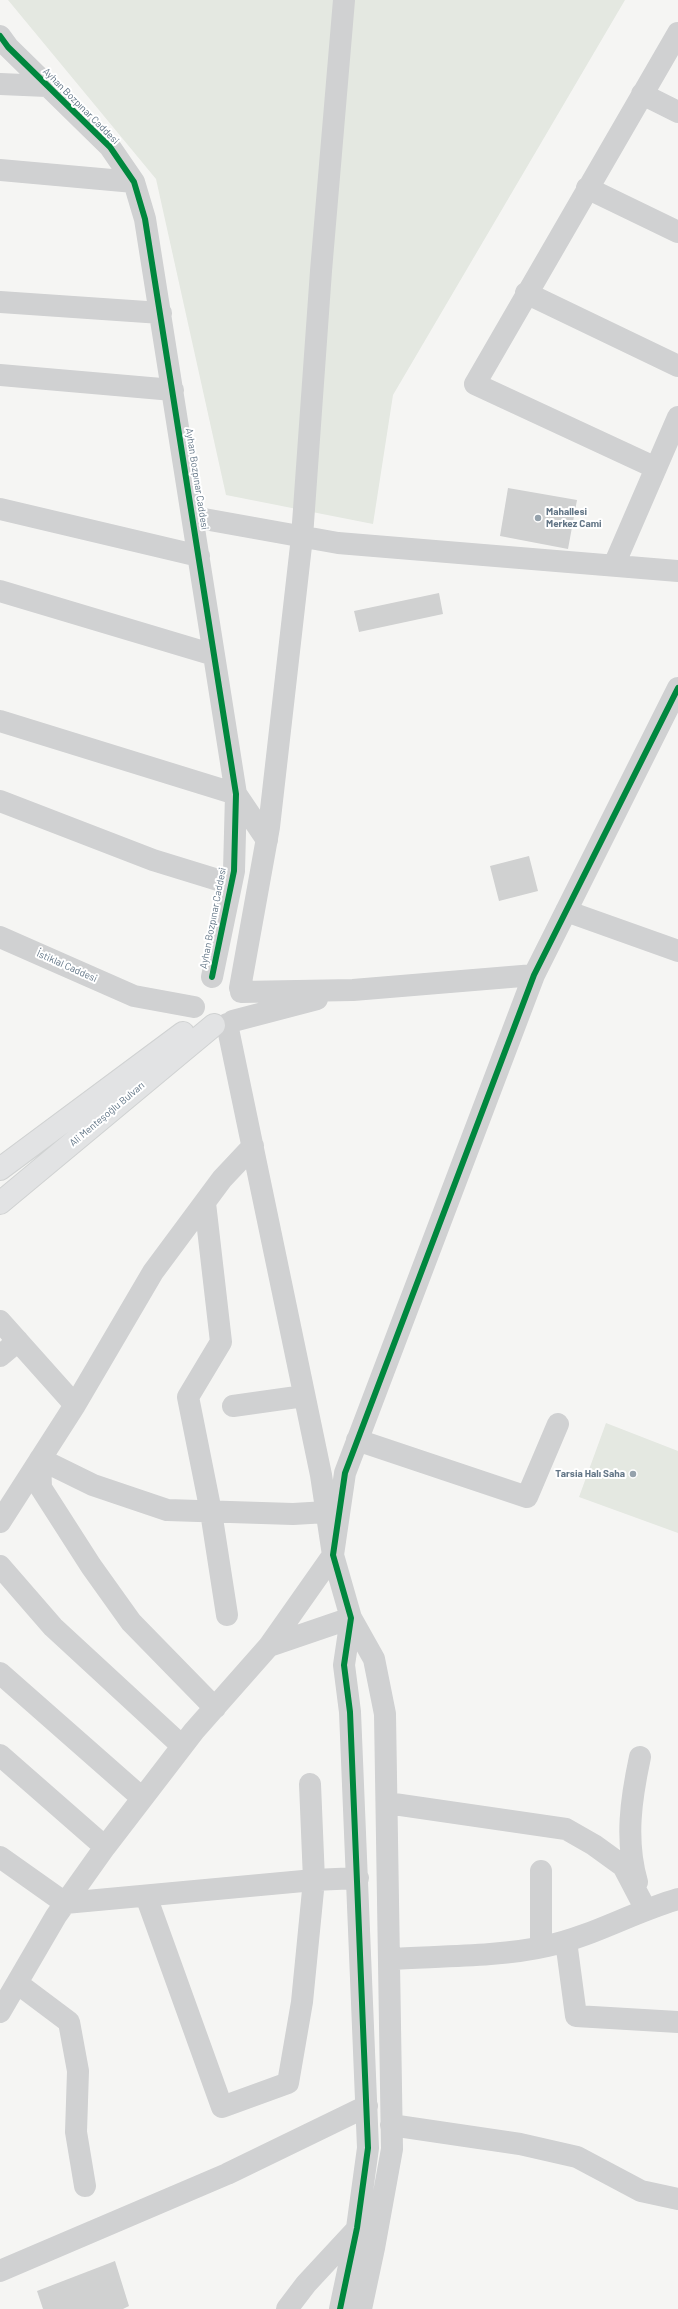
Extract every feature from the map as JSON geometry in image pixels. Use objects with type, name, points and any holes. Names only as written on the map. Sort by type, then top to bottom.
[{"type":"main road","name":"Ali Menteşoğlu Bulvarı","points":[[0,1169],[214,1019]]},
{"type":"main road","name":"Ali Menteşoğlu Bulvarı","points":[[0,1203],[214,1019]]},
{"type":"street","points":[[214,1019],[237,1016],[242,1005],[240,990],[267,840],[302,537],[321,271],[344,0]]},
{"type":"street","points":[[656,468],[475,384],[526,293],[678,33]]},
{"type":"street","name":"Ayhan Bozpınar Caddesi","points":[[0,36],[8,47],[110,147],[134,182],[145,219],[236,794],[234,871],[212,977]]},
{"type":"street","points":[[0,84],[47,86]]},
{"type":"street","points":[[642,94],[678,112]]},
{"type":"street","points":[[0,170],[134,182]]},
{"type":"street","points":[[587,188],[678,232]]},
{"type":"street","points":[[526,293],[678,366]]},
{"type":"street","points":[[0,302],[161,313]]},
{"type":"street","points":[[0,375],[173,390]]},
{"type":"street","points":[[614,565],[678,417]]},
{"type":"street","points":[[0,508],[199,556]]},
{"type":"street","points":[[193,518],[338,543],[678,571]]},
{"type":"street","points":[[0,591],[214,656]]},
{"type":"street","points":[[0,2012],[65,1903],[105,1847],[182,1746],[269,1646],[333,1555],[344,1473],[534,975],[678,688]]},
{"type":"street","points":[[0,721],[236,794],[267,840]]},
{"type":"street","points":[[0,801],[153,860],[231,884]]},
{"type":"street","points":[[566,911],[678,951]]},
{"type":"street","name":"İstiklal Caddesi","points":[[0,937],[134,996],[214,1019]]},
{"type":"street","points":[[361,2309],[374,2248],[392,2148],[385,1714],[374,1659],[351,1618],[333,1555],[304,1396],[253,1146],[214,1019],[195,994],[197,988],[206,979],[212,977],[229,979],[240,990],[353,990],[534,975]]},
{"type":"street","points":[[214,1019],[353,990]]},
{"type":"street","points":[[0,1522],[75,1405],[153,1272],[222,1179],[253,1146]]},
{"type":"street","points":[[205,1203],[221,1342],[188,1397],[211,1512],[226,1615]]},
{"type":"street","points":[[0,1321],[75,1405]]},
{"type":"street","points":[[0,1356],[18,1341]]},
{"type":"street","points":[[233,1406],[304,1396]]},
{"type":"street","points":[[357,1440],[527,1497],[558,1424]]},
{"type":"street","points":[[40,1459],[93,1485],[167,1510],[293,1514],[326,1512]]},
{"type":"street","points":[[40,1459],[41,1488],[91,1566],[131,1622],[214,1708]]},
{"type":"street","points":[[0,1566],[53,1628],[182,1746]]},
{"type":"street","points":[[269,1646],[351,1618]]},
{"type":"street","points":[[340,2309],[358,2228],[368,2148],[368,2106],[350,1712],[344,1665],[351,1618]]},
{"type":"street","points":[[0,1673],[142,1798]]},
{"type":"street","points":[[0,1755],[105,1847]]},
{"type":"street","points":[[640,1757],[631,1798],[630,1840],[633,1869],[645,1908]]},
{"type":"street","points":[[146,1896],[222,2107],[288,2083],[302,2002],[314,1880],[310,1784]]},
{"type":"street","points":[[387,1803],[566,1829],[594,1845],[623,1866],[645,1908]]},
{"type":"street","points":[[0,1857],[65,1903],[314,1880],[358,1878]]},
{"type":"street","points":[[541,1871],[541,1947]]},
{"type":"street","points":[[389,1959],[491,1953],[541,1947],[566,1941],[620,1921],[645,1908],[678,1899]]},
{"type":"street","points":[[566,1941],[576,2016],[678,2022]]},
{"type":"street","points":[[17,1983],[69,2022],[78,2071],[76,2132],[85,2186]]},
{"type":"street","points":[[0,2271],[226,2174],[368,2106]]},
{"type":"street","points":[[391,2125],[520,2144],[577,2157],[641,2191],[678,2199]]},
{"type":"street","points":[[287,2309],[306,2284],[358,2228]]},
{"type":"shaded area","points":[[8,0],[625,0],[393,395],[373,524],[226,495],[156,179]]},
{"type":"shaded area","name":"Tarsia Halı Saha","points":[[606,1423],[678,1451],[678,1533],[579,1497]]},
{"type":"building","name":"Mahallesi Merkez Cami","points":[[508,488],[577,500],[568,549],[500,536]]},
{"type":"building","points":[[439,593],[443,614],[359,632],[354,611]]},
{"type":"building","points":[[529,856],[538,891],[499,901],[490,866]]},
{"type":"building","points":[[115,2261],[129,2306],[123,2309],[43,2309],[37,2291]]},
{"type":"cycle path","points":[[0,36],[8,47],[110,147],[134,182],[145,219],[236,794],[234,871],[212,977]]},
{"type":"cycle path","points":[[340,2309],[357,2228],[368,2148],[350,1712],[344,1665],[351,1618],[333,1555],[345,1473],[534,975],[678,688]]},
{"type":"place","name":"Mahallesi Merkez Cami","points":[[538,518]]},
{"type":"place","name":"Tarsia Halı Saha","points":[[633,1474]]}]
